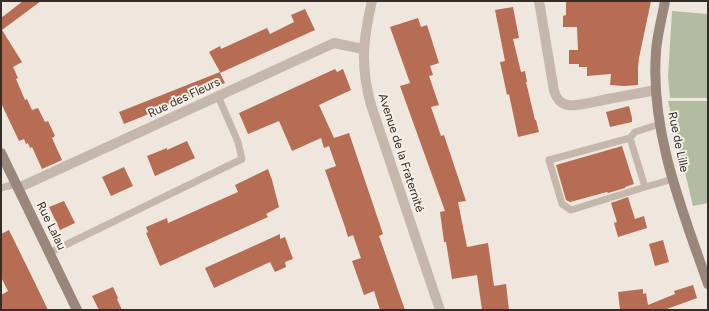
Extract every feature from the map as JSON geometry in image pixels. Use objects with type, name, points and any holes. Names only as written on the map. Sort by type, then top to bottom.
[{"type":"street","name":"Avenue de la Fraternité","points":[[372,1],[363,49],[365,76],[370,105],[440,310]]},
{"type":"street","points":[[539,1],[554,91],[557,98],[562,103],[574,106],[656,90]]},
{"type":"street","name":"Rue de Lille","points":[[665,1],[656,50],[656,90],[660,124],[673,179],[684,216],[708,284]]},
{"type":"street","name":"Rue des Fleurs","points":[[17,186],[334,43],[363,49]]},
{"type":"street","name":"Rue Lalau","points":[[1,153],[77,310]]},
{"type":"lane","points":[[49,252],[242,160],[238,142],[218,96]]},
{"type":"lane","points":[[660,124],[636,132],[630,138],[549,160],[562,204],[571,210],[673,179]]},
{"type":"lane","points":[[630,138],[645,187]]},
{"type":"lane","points":[[1,188],[17,186]]},
{"type":"green space","points":[[672,11],[708,14],[708,98],[670,98],[668,77]]},
{"type":"green space","points":[[668,101],[708,101],[708,203],[693,206]]},
{"type":"building","points":[[23,1],[41,1],[2,30],[22,62],[13,67],[18,78],[16,79],[25,100],[27,99],[32,110],[38,108],[45,122],[48,121],[55,136],[52,138],[62,160],[42,169],[32,147],[30,148],[28,143],[26,144],[24,139],[19,141],[1,103],[1,18]]},
{"type":"building","points":[[566,1],[651,1],[639,58],[638,85],[610,85],[611,74],[587,76],[587,67],[579,67],[579,64],[569,64],[569,50],[578,50],[577,27],[563,27],[563,16],[566,15]]},
{"type":"building","points":[[513,7],[519,38],[513,39],[521,72],[525,71],[526,82],[539,132],[518,137],[509,94],[507,95],[500,62],[505,61],[495,10]]},
{"type":"building","points":[[305,9],[315,30],[220,73],[225,83],[124,124],[119,112],[220,72],[209,52],[220,46],[221,49],[267,28],[270,34],[294,22],[291,15]]},
{"type":"building","points":[[418,18],[421,27],[427,25],[439,63],[430,66],[433,75],[429,76],[439,105],[431,107],[441,136],[444,135],[466,201],[458,202],[467,247],[488,243],[494,286],[506,284],[509,310],[482,310],[477,275],[452,279],[446,242],[444,242],[440,212],[445,211],[400,86],[410,83],[390,27]]},
{"type":"building","points":[[335,69],[337,72],[343,69],[351,90],[319,105],[334,138],[349,133],[383,234],[379,236],[405,310],[380,310],[374,291],[364,295],[352,261],[361,258],[353,235],[348,237],[325,170],[336,166],[329,146],[324,148],[321,138],[292,151],[279,121],[248,134],[239,113]]},
{"type":"building","points":[[629,106],[632,122],[610,127],[606,112]]},
{"type":"building","points":[[187,141],[195,158],[155,176],[147,156],[167,148],[167,150]]},
{"type":"building","points":[[622,146],[634,184],[608,193],[607,192],[570,202],[566,200],[556,165]]},
{"type":"building","points":[[124,167],[133,186],[111,196],[102,177]]},
{"type":"building","points":[[268,169],[279,207],[266,214],[268,217],[160,266],[146,233],[148,232],[146,227],[167,218],[168,223],[238,192],[235,185]]},
{"type":"building","points":[[628,197],[635,219],[644,216],[647,228],[618,237],[614,223],[617,222],[611,203]]},
{"type":"building","points":[[64,201],[75,223],[60,230],[49,207]]},
{"type":"building","points":[[9,230],[48,310],[1,310],[1,295],[8,291],[1,277],[1,234]]},
{"type":"building","points":[[280,234],[280,239],[285,237],[293,259],[285,262],[286,267],[275,272],[270,262],[214,288],[205,268]]},
{"type":"building","points":[[663,240],[669,262],[655,266],[649,244]]},
{"type":"building","points":[[693,285],[697,298],[664,310],[620,310],[618,292],[643,289],[643,294],[646,293],[648,305],[675,294],[674,291]]},
{"type":"building","points":[[113,287],[122,310],[99,310],[92,296]]}]
